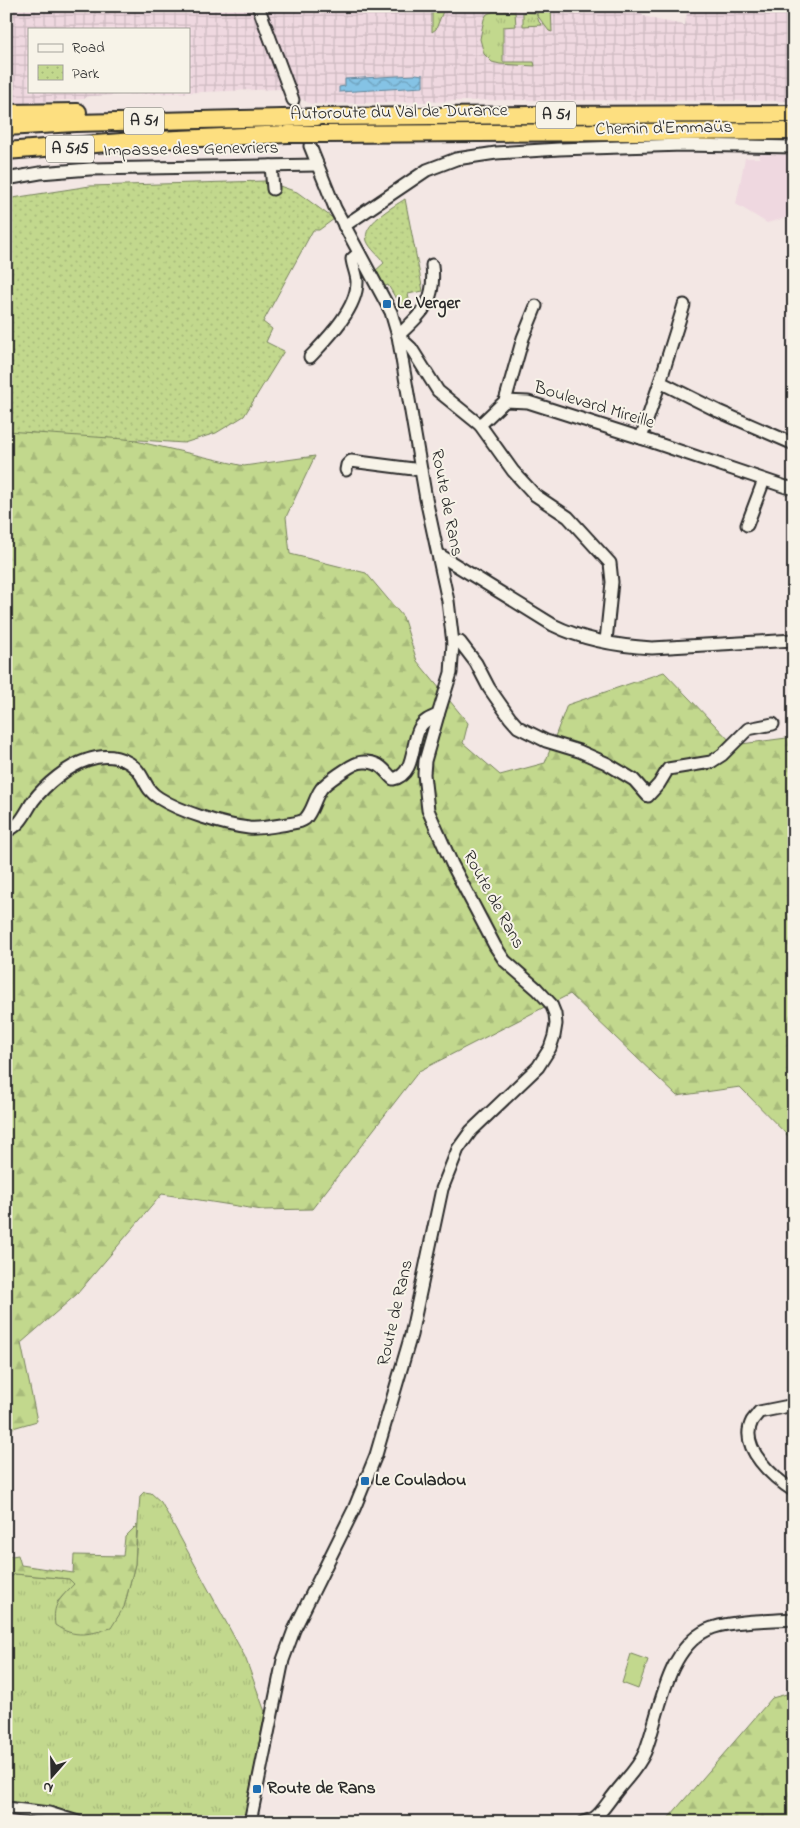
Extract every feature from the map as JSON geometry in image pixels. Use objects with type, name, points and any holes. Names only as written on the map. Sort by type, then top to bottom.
[{"type":"highway","name":"A 515","points":[[6,113],[117,112],[283,118]]},
{"type":"highway","name":"Autoroute du Val de Durance","points":[[6,127],[75,123],[317,117],[538,114],[794,114]]},
{"type":"highway","name":"Autoroute du Val de Durance","points":[[6,152],[134,140],[288,134],[794,130]]},
{"type":"highway","name":"A 515","points":[[6,157],[134,140]]},
{"type":"street","points":[[258,6],[293,100]]},
{"type":"street","name":"Chemin d'Emmaüs","points":[[344,226],[426,170],[456,159],[496,153],[558,149],[683,145],[794,147]]},
{"type":"street","name":"Route de Rans","points":[[250,1822],[283,1660],[294,1630],[354,1509],[376,1454],[412,1334],[442,1189],[458,1149],[471,1131],[538,1067],[550,1048],[554,1036],[555,1014],[552,1004],[505,961],[495,946],[452,864],[428,810],[424,774],[425,761],[451,673],[453,643],[448,601],[421,470],[398,336],[391,312],[344,226],[310,146]]},
{"type":"street","name":"Impasse des Genevriers","points":[[6,179],[40,173],[90,169],[317,165]]},
{"type":"street","points":[[271,166],[273,189]]},
{"type":"street","points":[[310,357],[328,338],[354,301],[357,282],[352,259],[359,252]]},
{"type":"street","points":[[432,266],[433,288],[427,303],[414,321],[398,336],[411,348],[438,391],[480,425],[512,471],[535,495],[568,517],[610,564],[612,582],[606,641]]},
{"type":"street","points":[[641,438],[684,305]]},
{"type":"street","points":[[480,425],[505,401],[536,306]]},
{"type":"street","points":[[660,382],[718,411],[794,444]]},
{"type":"street","name":"Boulevard Mireille","points":[[505,401],[528,402],[764,480],[794,488]]},
{"type":"street","points":[[346,470],[346,465],[351,462],[421,470]]},
{"type":"street","points":[[747,525],[764,480]]},
{"type":"street","points":[[438,554],[569,633],[630,647],[652,648],[794,640]]},
{"type":"street","points":[[453,643],[460,642],[476,663],[489,688],[518,727],[546,741],[579,751],[606,763],[634,780],[648,796],[659,784],[668,769],[711,762],[722,755],[748,729],[774,724]]},
{"type":"street","points":[[6,831],[11,830],[24,818],[34,800],[65,772],[86,760],[108,755],[132,764],[141,775],[147,789],[158,798],[185,811],[228,824],[250,828],[277,826],[303,821],[310,812],[322,787],[357,763],[368,762],[382,766],[393,779],[399,778],[409,765],[419,728],[425,720],[438,715]]},
{"type":"street","points":[[794,1405],[759,1412],[751,1422],[749,1437],[758,1459],[778,1480],[794,1491]]},
{"type":"street","points":[[583,1822],[594,1818],[632,1773],[644,1754],[662,1694],[680,1654],[688,1643],[696,1636],[717,1626],[794,1619]]},
{"type":"street","points":[[6,1808],[50,1813],[78,1822]]},
{"type":"shaded area","points":[[6,6],[642,6],[642,15],[685,25],[688,6],[794,6],[794,101],[518,100],[311,104],[281,89],[89,96],[84,99],[6,104]]},
{"type":"shaded area","points":[[760,154],[794,155],[794,217],[767,223],[736,204],[745,158],[759,158]]},
{"type":"green space","points":[[432,6],[445,6],[436,29],[432,32]]},
{"type":"green space","points":[[538,6],[551,6],[552,32],[549,31],[537,15]]},
{"type":"green space","points":[[494,11],[515,12],[516,26],[503,27],[503,62],[534,62],[535,66],[500,64],[492,62],[484,54],[480,39],[484,19],[487,14]]},
{"type":"green space","points":[[523,12],[536,13],[542,25],[523,26]]},
{"type":"green space","points":[[265,181],[297,192],[334,219],[319,230],[313,230],[263,322],[272,329],[266,342],[284,351],[244,416],[216,433],[184,443],[6,431],[6,199],[90,186]]},
{"type":"green space","points":[[405,199],[423,291],[408,294],[410,304],[399,306],[397,297],[395,297],[388,285],[383,287],[375,271],[384,263],[368,244],[366,235],[373,222]]},
{"type":"green space","points":[[6,406],[75,427],[244,466],[315,456],[286,517],[290,554],[366,573],[403,617],[417,661],[468,723],[463,743],[500,775],[545,763],[567,705],[664,672],[734,745],[794,737],[794,1142],[740,1087],[677,1096],[570,994],[419,1071],[312,1209],[262,1210],[162,1194],[77,1294],[21,1343],[37,1421],[6,1430]]},
{"type":"green space","points":[[144,1492],[151,1493],[161,1502],[245,1657],[265,1712],[244,1822],[87,1822],[80,1818],[17,1806],[16,1802],[6,1801],[6,1582],[15,1574],[70,1579],[74,1584],[57,1602],[124,1607],[135,1564],[140,1496]]},
{"type":"green space","points":[[137,1525],[135,1564],[124,1607],[111,1628],[76,1634],[55,1625],[54,1618],[58,1602],[74,1584],[69,1579],[15,1574],[6,1582],[6,1557],[18,1555],[21,1565],[73,1573],[74,1555],[123,1556],[125,1537]]},
{"type":"green space","points":[[631,1654],[648,1660],[638,1689],[622,1683]]},
{"type":"green space","points":[[794,1692],[794,1822],[665,1822],[772,1698]]},
{"type":"water","points":[[423,75],[423,87],[339,92],[339,87],[345,86],[345,79]]},
{"type":"tunnel","points":[[293,100],[308,140]]},
{"type":"place","name":"Le Verger","points":[[387,304]]},
{"type":"place","name":"Le Couladou","points":[[365,1481]]},
{"type":"place","name":"Route de Rans","points":[[257,1789]]}]
